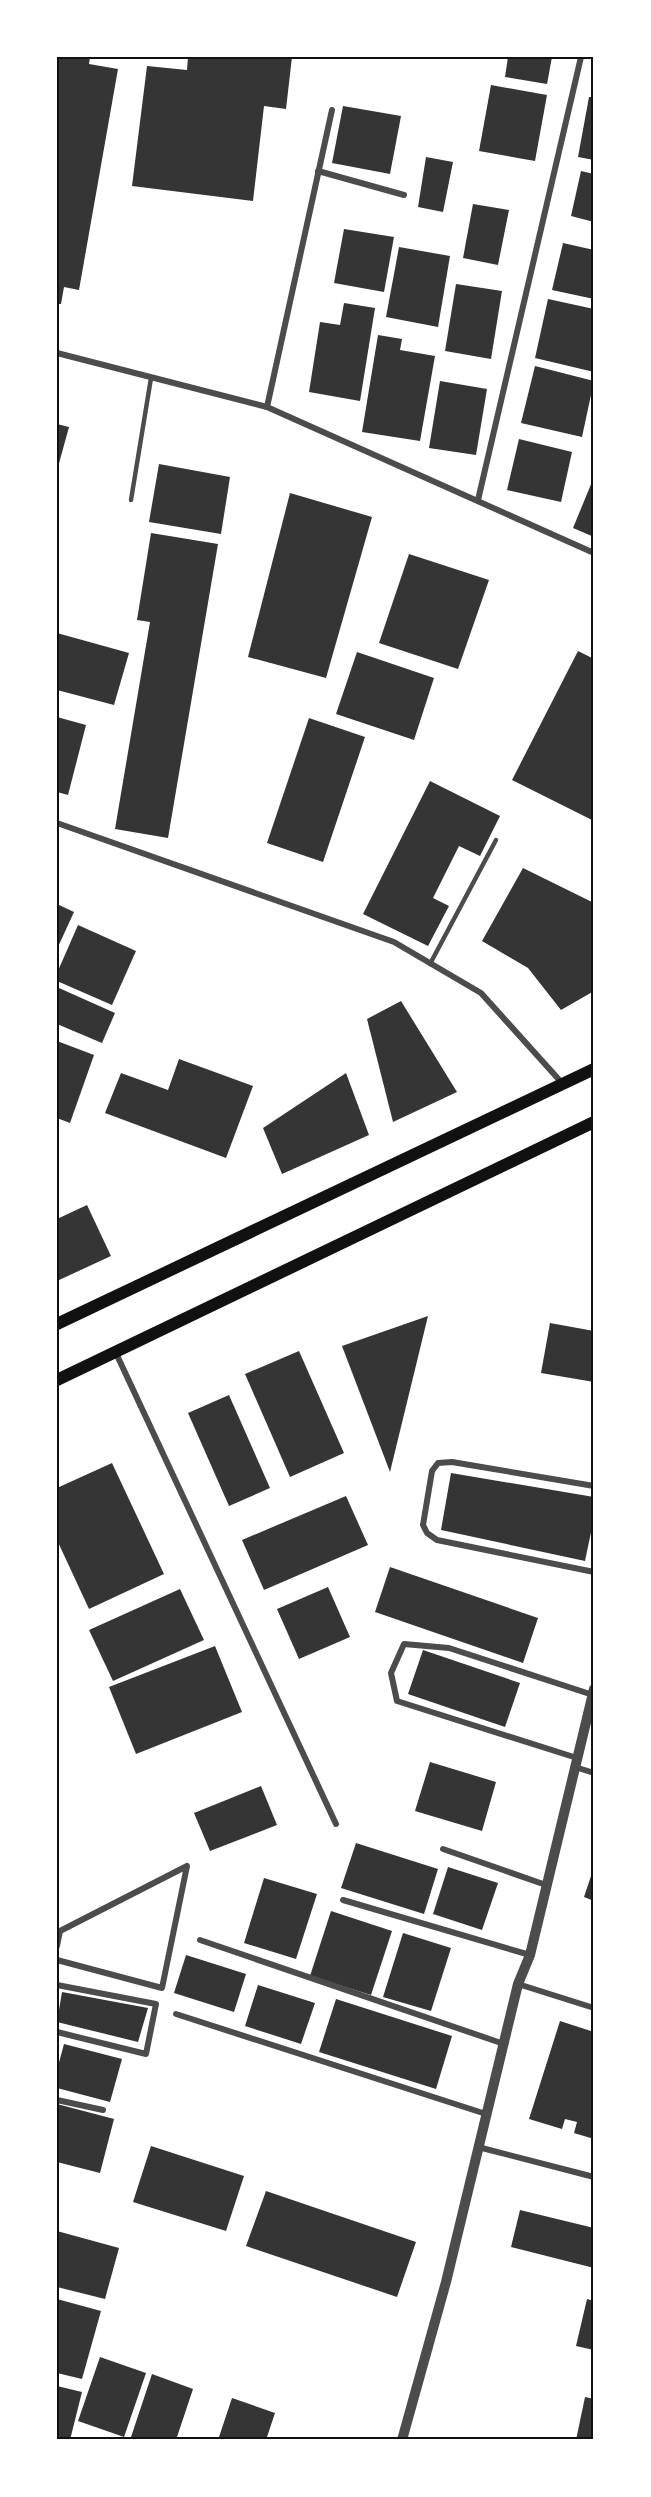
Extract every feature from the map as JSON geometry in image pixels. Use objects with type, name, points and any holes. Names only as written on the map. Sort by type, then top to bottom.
[{"type":"main road","points":[[57,1324],[594,1069]]},
{"type":"main road","points":[[57,1380],[594,1122]]},
{"type":"street","points":[[478,500],[581,57]]},
{"type":"street","points":[[267,407],[332,110]]},
{"type":"street","points":[[318,171],[404,195]]},
{"type":"street","points":[[57,353],[267,407],[594,553]]},
{"type":"street","points":[[57,823],[394,942],[481,993],[562,1083]]},
{"type":"street","points":[[115,1351],[336,1824]]},
{"type":"street","points":[[594,1486],[452,1462],[438,1463],[432,1471],[423,1526],[427,1533],[437,1540],[594,1572]]},
{"type":"street","points":[[402,2440],[446,2282],[518,1984],[530,1955],[546,1885],[576,1763],[593,1692],[449,1648],[404,1644],[391,1673],[398,1701],[576,1763],[594,1773]]},
{"type":"street","points":[[443,1849],[546,1885]]},
{"type":"street","points":[[57,1946],[60,1931],[187,1866],[162,1988],[57,1960]]},
{"type":"street","points":[[343,1900],[530,1955]]},
{"type":"street","points":[[200,1940],[505,2044]]},
{"type":"street","points":[[57,1984],[156,2004],[146,2054],[57,2032]]},
{"type":"street","points":[[518,1984],[594,2008]]},
{"type":"street","points":[[176,2014],[486,2114]]},
{"type":"street","points":[[57,2100],[103,2110]]},
{"type":"street","points":[[477,2147],[594,2177]]},
{"type":"lane","points":[[131,500],[150,378]]},
{"type":"lane","points":[[430,964],[496,840]]},
{"type":"building","points":[[57,57],[90,57],[89,64],[118,69],[79,290],[64,287],[61,304],[57,304]]},
{"type":"building","points":[[188,57],[292,57],[286,109],[264,106],[253,201],[132,186],[147,66],[187,70]]},
{"type":"building","points":[[508,57],[552,57],[547,84],[505,77]]},
{"type":"building","points":[[491,85],[547,95],[535,161],[479,151]]},
{"type":"building","points":[[589,97],[594,97],[594,160],[578,157]]},
{"type":"building","points":[[343,106],[401,116],[390,174],[332,163]]},
{"type":"building","points":[[426,157],[453,162],[443,212],[418,207]]},
{"type":"building","points":[[581,171],[594,174],[594,222],[571,216]]},
{"type":"building","points":[[473,204],[509,210],[498,265],[463,258]]},
{"type":"building","points":[[344,229],[394,237],[384,292],[334,283]]},
{"type":"building","points":[[563,243],[594,250],[594,299],[552,290]]},
{"type":"building","points":[[399,247],[450,256],[438,327],[386,317]]},
{"type":"building","points":[[456,284],[502,291],[491,359],[445,351]]},
{"type":"building","points":[[548,299],[594,309],[594,372],[535,358]]},
{"type":"building","points":[[344,303],[375,308],[360,401],[309,392],[320,322],[340,325]]},
{"type":"building","points":[[378,335],[402,339],[400,350],[435,356],[420,441],[362,432]]},
{"type":"building","points":[[535,366],[594,381],[582,437],[521,423]]},
{"type":"building","points":[[440,381],[487,389],[476,455],[429,448]]},
{"type":"building","points":[[57,424],[69,427],[58,467],[57,466]]},
{"type":"building","points":[[519,439],[572,452],[561,502],[507,490]]},
{"type":"building","points":[[159,464],[230,477],[221,534],[149,522]]},
{"type":"building","points":[[594,477],[594,537],[573,528]]},
{"type":"building","points":[[290,493],[372,517],[326,678],[248,657]]},
{"type":"building","points":[[151,533],[218,544],[168,838],[115,829],[150,622],[137,620]]},
{"type":"building","points":[[409,554],[489,580],[458,669],[379,643]]},
{"type":"building","points":[[57,633],[129,653],[114,705],[57,690]]},
{"type":"building","points":[[578,651],[594,659],[594,821],[512,780]]},
{"type":"building","points":[[357,652],[434,678],[414,740],[336,714]]},
{"type":"building","points":[[57,717],[86,725],[68,795],[57,792]]},
{"type":"building","points":[[309,718],[365,737],[323,862],[267,843]]},
{"type":"building","points":[[430,781],[500,816],[480,856],[459,846],[433,898],[449,906],[428,946],[363,914]]},
{"type":"building","points":[[523,868],[594,903],[594,991],[561,1010],[528,968],[482,941]]},
{"type":"building","points":[[57,904],[74,912],[57,949]]},
{"type":"building","points":[[78,925],[136,951],[112,1005],[57,981],[57,973]]},
{"type":"building","points":[[59,988],[115,1013],[102,1043],[57,1024]]},
{"type":"building","points":[[401,1001],[457,1092],[393,1122],[367,1019]]},
{"type":"building","points":[[57,1041],[94,1055],[70,1123],[57,1118]]},
{"type":"building","points":[[179,1059],[253,1086],[226,1158],[105,1113],[121,1073],[168,1090]]},
{"type":"building","points":[[346,1073],[369,1135],[282,1174],[263,1128]]},
{"type":"building","points":[[87,1205],[111,1256],[57,1281],[57,1219]]},
{"type":"building","points":[[428,1316],[390,1472],[342,1346]]},
{"type":"building","points":[[550,1323],[594,1331],[594,1382],[541,1373]]},
{"type":"building","points":[[299,1351],[344,1453],[290,1477],[245,1374]]},
{"type":"building","points":[[229,1395],[270,1488],[229,1506],[188,1413]]},
{"type":"building","points":[[112,1463],[164,1574],[89,1609],[57,1540],[57,1488]]},
{"type":"building","points":[[451,1473],[594,1497],[594,1518],[585,1561],[441,1530]]},
{"type":"building","points":[[346,1496],[368,1545],[264,1590],[242,1540]]},
{"type":"building","points":[[390,1567],[538,1618],[523,1663],[375,1612]]},
{"type":"building","points":[[328,1587],[350,1637],[299,1659],[277,1609]]},
{"type":"building","points":[[180,1589],[204,1640],[113,1681],[89,1630]]},
{"type":"building","points":[[215,1646],[242,1712],[136,1754],[109,1687]]},
{"type":"building","points":[[423,1650],[520,1683],[505,1727],[408,1694]]},
{"type":"building","points":[[430,1762],[496,1782],[482,1831],[415,1811]]},
{"type":"building","points":[[261,1786],[277,1825],[210,1851],[194,1813]]},
{"type":"building","points":[[356,1843],[438,1869],[424,1914],[341,1888]]},
{"type":"building","points":[[448,1867],[498,1883],[482,1930],[433,1914]]},
{"type":"building","points":[[594,1867],[594,1901],[584,1897]]},
{"type":"building","points":[[264,1878],[317,1894],[296,1959],[244,1943]]},
{"type":"building","points":[[331,1911],[392,1931],[371,1995],[310,1976]]},
{"type":"building","points":[[403,1933],[451,1948],[431,2011],[383,1997]]},
{"type":"building","points":[[186,1955],[246,1974],[234,2012],[174,1993]]},
{"type":"building","points":[[258,1985],[315,2003],[301,2044],[245,2026]]},
{"type":"building","points":[[62,1992],[148,2008],[138,2042],[57,2022]]},
{"type":"building","points":[[336,1999],[452,2036],[436,2089],[319,2052]]},
{"type":"building","points":[[560,2021],[594,2032],[594,2139],[574,2133],[577,2122],[565,2119],[562,2129],[529,2119]]},
{"type":"building","points":[[64,2044],[122,2059],[110,2102],[57,2088],[57,2070]]},
{"type":"building","points":[[57,2104],[114,2119],[100,2173],[57,2162]]},
{"type":"building","points":[[151,2146],[244,2176],[226,2231],[133,2202]]},
{"type":"building","points":[[266,2191],[416,2242],[397,2297],[246,2246]]},
{"type":"building","points":[[520,2210],[594,2228],[594,2268],[511,2247]]},
{"type":"building","points":[[57,2231],[119,2248],[105,2299],[57,2287]]},
{"type":"building","points":[[57,2299],[101,2311],[82,2379],[57,2373]]},
{"type":"building","points":[[587,2299],[594,2301],[594,2350],[576,2346]]},
{"type":"building","points":[[100,2357],[146,2373],[124,2437],[78,2421]]},
{"type":"building","points":[[152,2374],[193,2389],[176,2440],[130,2440]]},
{"type":"building","points":[[57,2386],[82,2392],[70,2440],[57,2437]]},
{"type":"building","points":[[585,2397],[594,2399],[594,2440],[576,2440]]},
{"type":"building","points":[[232,2398],[275,2413],[266,2440],[218,2440]]}]
